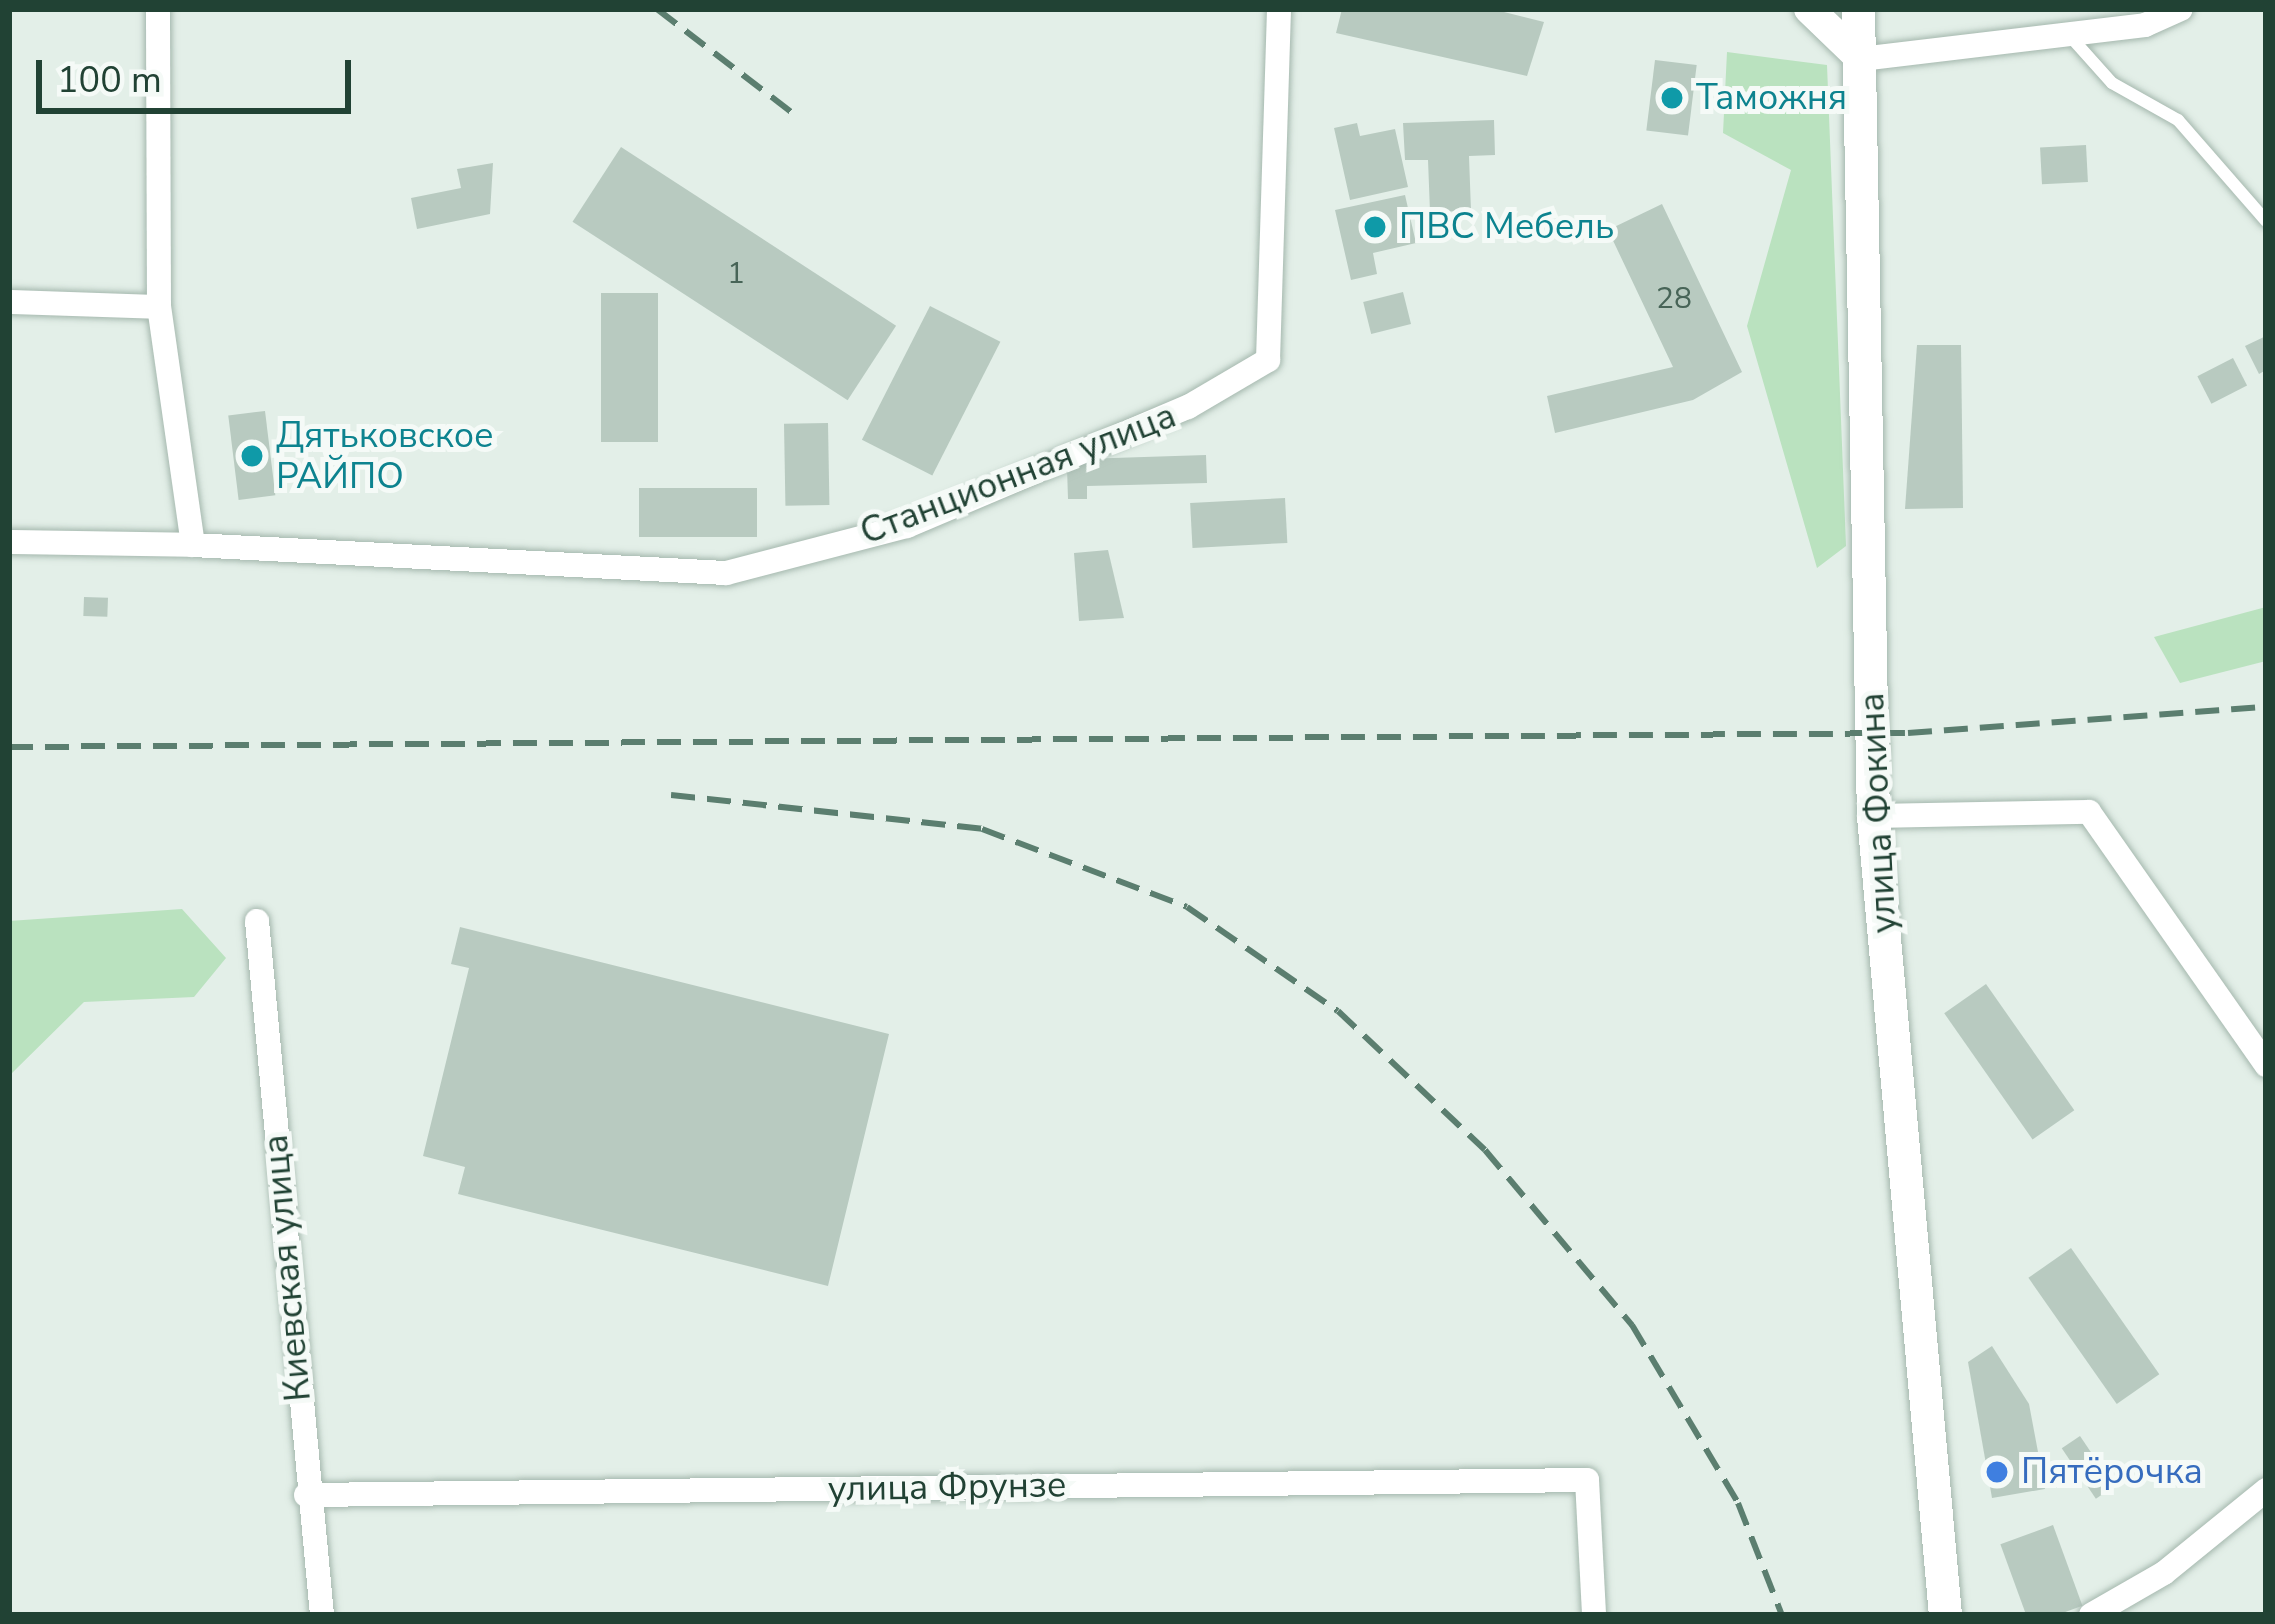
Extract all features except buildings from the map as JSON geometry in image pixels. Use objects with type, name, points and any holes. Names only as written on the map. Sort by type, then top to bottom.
[{"type":"main road","name":"улица Фокина","points":[[1858,9],[1873,816],[1945,1615]]},
{"type":"street","points":[[9,542],[193,544],[159,307],[158,9]]},
{"type":"street","name":"Станционная улица","points":[[193,544],[725,572],[907,526],[1189,407],[1268,360],[1279,9]]},
{"type":"street","points":[[1809,9],[1861,59],[2068,34],[2181,9]]},
{"type":"street","points":[[9,302],[159,307]]},
{"type":"street","points":[[1873,816],[2090,812],[2266,1065]]},
{"type":"street","name":"Киевская улица","points":[[257,921],[306,1495],[322,1615]]},
{"type":"street","name":"улица Фрунзе","points":[[306,1495],[1587,1480],[1594,1615]]},
{"type":"street","points":[[2091,1615],[2164,1573],[2266,1490]]},
{"type":"lane","points":[[2068,34],[2112,83],[2178,120],[2266,221]]},
{"type":"green space","points":[[1727,52],[1827,65],[1846,546],[1817,568],[1747,326],[1791,170],[1723,133]]},
{"type":"green space","points":[[2266,607],[2266,661],[2180,683],[2154,637]]},
{"type":"green space","points":[[182,909],[226,958],[194,997],[84,1002],[9,1076],[9,921]]},
{"type":"railway","points":[[657,9],[794,114]]},
{"type":"railway","points":[[9,747],[1908,733],[2266,707]]},
{"type":"railway","points":[[671,795],[982,829],[1187,907],[1338,1011],[1485,1150],[1632,1325],[1738,1503],[1782,1615]]},
{"type":"place","name":"Таможня","points":[[1672,98]]},
{"type":"place","name":"ПВС Мебель","points":[[1375,227]]},
{"type":"place","name":"Дятьковское РАЙПО","points":[[252,456]]},
{"type":"place","name":"Пятёрочка","points":[[1997,1472]]}]
